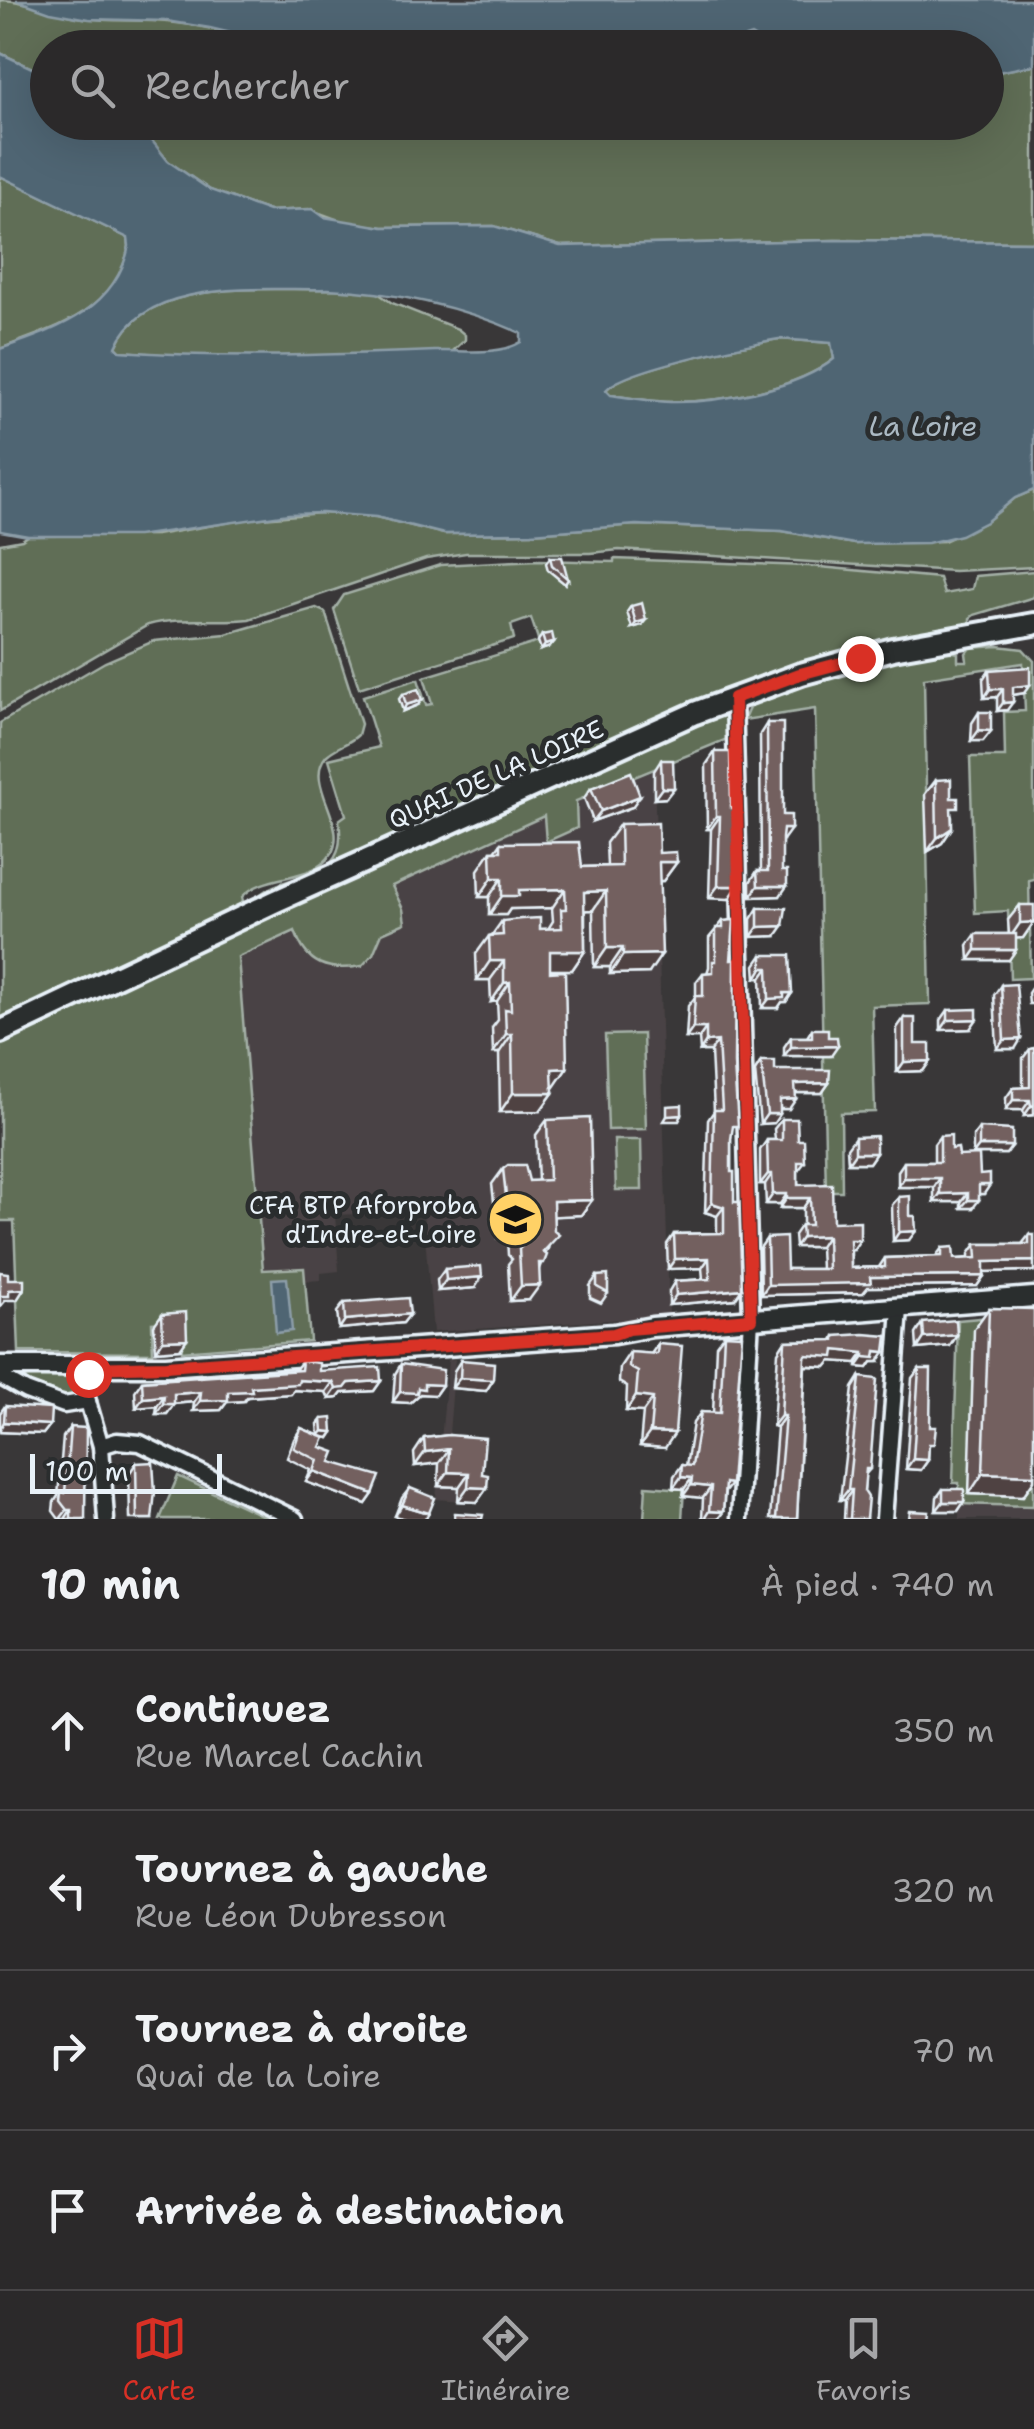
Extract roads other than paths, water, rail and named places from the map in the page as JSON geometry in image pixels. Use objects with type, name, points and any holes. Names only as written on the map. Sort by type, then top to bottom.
[{"type":"main road","name":"QUAI DE LA LOIRE","points":[[0,1032],[471,812],[734,698],[800,674],[893,649],[1034,624]]},
{"type":"street","points":[[734,698],[751,1324],[739,1519]]},
{"type":"street","points":[[0,1366],[166,1366],[614,1334],[628,1329],[751,1324],[848,1310],[892,1310],[1034,1297]]},
{"type":"street","points":[[884,1519],[892,1310]]},
{"type":"street","points":[[88,1368],[88,1401],[101,1446],[106,1519]]},
{"type":"street","points":[[1,1376],[26,1391],[64,1405],[88,1401]]},
{"type":"street","points":[[101,1446],[117,1441],[140,1443],[295,1519]]},
{"type":"water","points":[[16,0],[1034,0],[1034,65],[1004,71],[1004,30],[218,30],[167,21],[89,19],[50,12]]},
{"type":"water","name":"La Loire","points":[[0,53],[30,67],[30,140],[151,140],[168,161],[210,190],[269,211],[313,209],[324,217],[383,227],[494,226],[560,246],[835,240],[1034,242],[1034,490],[1015,498],[986,522],[961,535],[928,543],[854,544],[782,531],[636,525],[532,533],[444,534],[376,517],[322,513],[289,514],[137,536],[28,536],[0,531],[0,349],[62,325],[97,302],[122,268],[128,238],[0,176]],"holes":[[[241,290],[378,293],[451,308],[498,323],[521,333],[521,342],[480,351],[279,356],[120,351],[116,347],[131,324],[153,308],[179,298]],[[779,339],[831,343],[834,359],[800,378],[758,392],[675,402],[611,395],[606,390],[635,374],[715,352]]]},
{"type":"water","points":[[287,1278],[292,1331],[276,1333],[272,1279]]},
{"type":"place","name":"CFA BTP Aforproba d'Indre-et-Loire","points":[[516,1219]]}]
